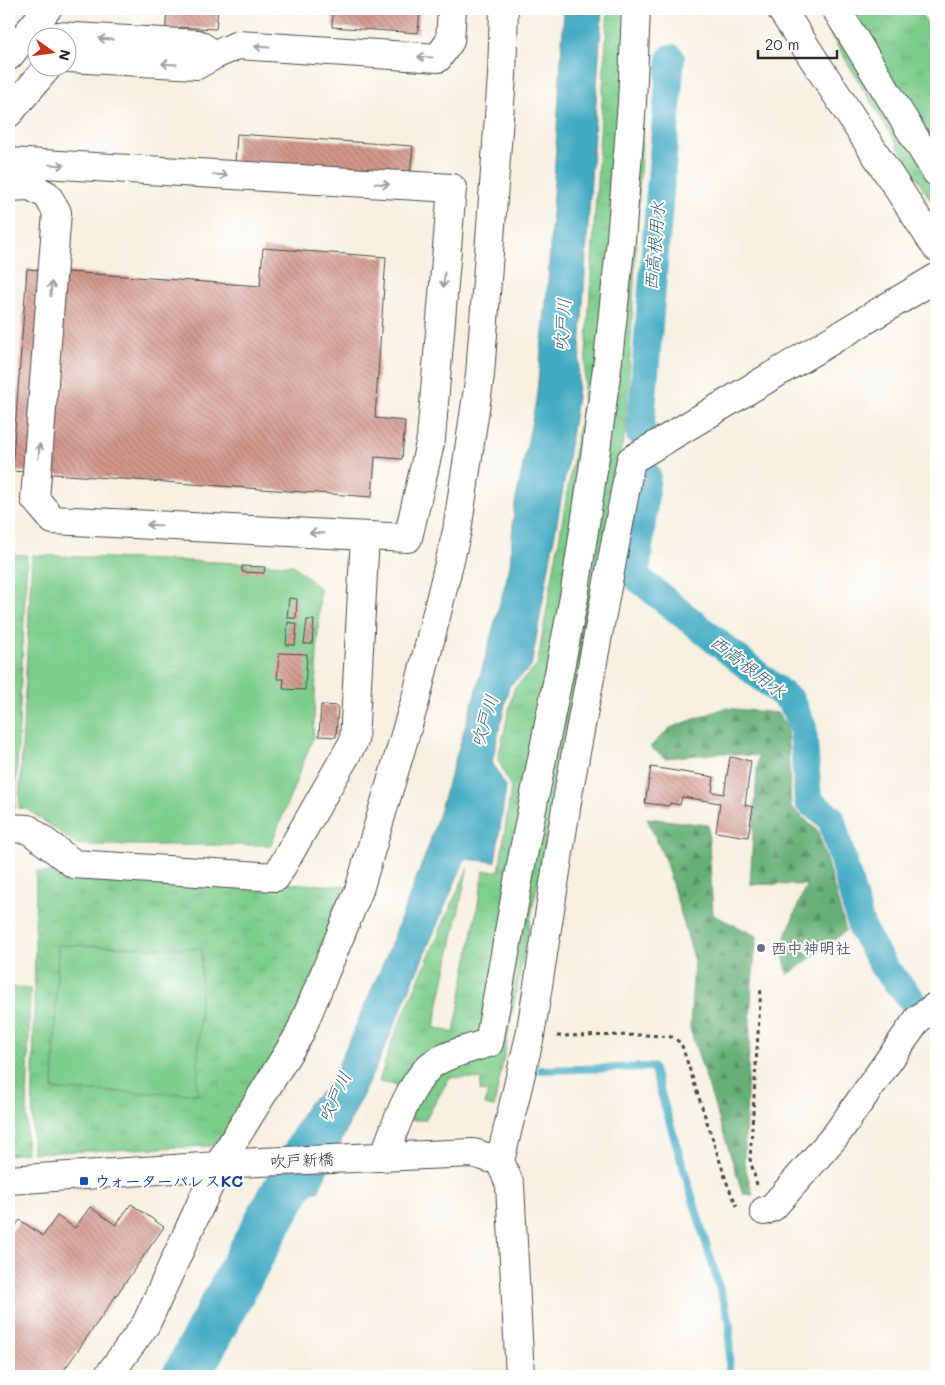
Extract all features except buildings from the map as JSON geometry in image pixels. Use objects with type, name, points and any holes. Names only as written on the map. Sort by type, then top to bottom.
[{"type":"street","points":[[9,56],[47,9]]},
{"type":"street","points":[[78,59],[197,65],[238,45],[438,58],[450,41],[452,9]]},
{"type":"street","points":[[108,1376],[146,1324],[227,1165],[299,1035],[359,890],[421,680],[457,531],[480,375],[501,86],[504,9]]},
{"type":"street","points":[[376,1156],[407,1098],[430,1066],[459,1052],[489,1043],[521,865],[574,597],[596,450],[621,239],[632,103],[636,9]]},
{"type":"street","points":[[781,9],[936,247]]},
{"type":"street","points":[[836,9],[936,172]]},
{"type":"street","points":[[78,37],[198,44],[215,55]]},
{"type":"street","points":[[9,86],[28,63]]},
{"type":"street","points":[[9,113],[39,78]]},
{"type":"street","points":[[9,187],[30,186],[48,195],[57,212],[36,499],[53,520],[408,538],[431,439],[452,188],[13,159]]},
{"type":"street","points":[[520,1376],[510,1185],[500,1162],[530,1036],[569,789],[631,460],[936,278]]},
{"type":"street","points":[[9,828],[28,829],[74,864],[276,877],[354,741],[365,536]]},
{"type":"street","points":[[764,1212],[773,1207],[836,1136],[918,1019],[936,1006]]},
{"type":"street","name":"吹戸新橋","points":[[9,1180],[376,1156],[473,1153],[500,1162]]},
{"type":"path","points":[[530,1036],[672,1036],[681,1043],[685,1052],[728,1186],[738,1208],[764,1212],[750,1159],[761,987]]},
{"type":"green space","points":[[608,9],[649,9],[626,426],[494,1107],[485,1105],[488,1092],[480,1091],[481,1079],[450,1077],[425,1120],[387,1120],[407,1087],[379,1082],[391,1043],[468,867],[434,1027],[454,1033],[484,871],[499,871],[511,788],[498,759],[514,688],[537,666],[583,402]]},
{"type":"green space","points":[[815,9],[918,9],[936,38],[936,209]]},
{"type":"green space","points":[[9,554],[27,555],[15,808],[9,808]]},
{"type":"green space","points":[[32,555],[293,565],[320,589],[313,738],[271,845],[78,845],[27,809],[19,808]]},
{"type":"green space","points":[[725,708],[777,713],[787,727],[791,807],[818,831],[846,931],[788,975],[781,948],[806,885],[750,884],[758,756],[722,753],[665,758],[650,747],[670,728]]},
{"type":"green space","points":[[647,818],[708,825],[713,915],[757,936],[752,981],[744,1162],[753,1195],[743,1194],[690,1029],[694,958],[665,860]]},
{"type":"green space","points":[[36,872],[345,886],[322,957],[289,1027],[224,1140],[211,1146],[32,1153]]},
{"type":"green space","points":[[58,945],[202,949],[197,1094],[53,1090]]},
{"type":"green space","points":[[9,987],[30,989],[26,1153],[9,1155]]},
{"type":"water","points":[[564,9],[602,9],[577,397],[566,472],[531,667],[509,686],[492,762],[506,787],[495,862],[465,859],[385,1047],[318,1191],[259,1192],[307,1105],[330,1084],[386,957],[428,848],[475,695],[510,566],[514,509],[536,401],[548,282]]},
{"type":"waterway","name":"西高根用水","points":[[640,434],[671,58]]},
{"type":"waterway","name":"西高根用水","points":[[647,475],[636,577],[791,701],[803,728],[808,801],[831,818],[862,929],[883,966],[918,1007]]},
{"type":"waterway","points":[[541,1070],[653,1067],[730,1323],[729,1376]]},
{"type":"waterway","name":"吹戸川","points":[[186,1376],[268,1222],[317,1136]]},
{"type":"place","name":"西中神明社","points":[[761,948]]},
{"type":"place","name":"ウォーターパレスKC","points":[[84,1181]]}]
